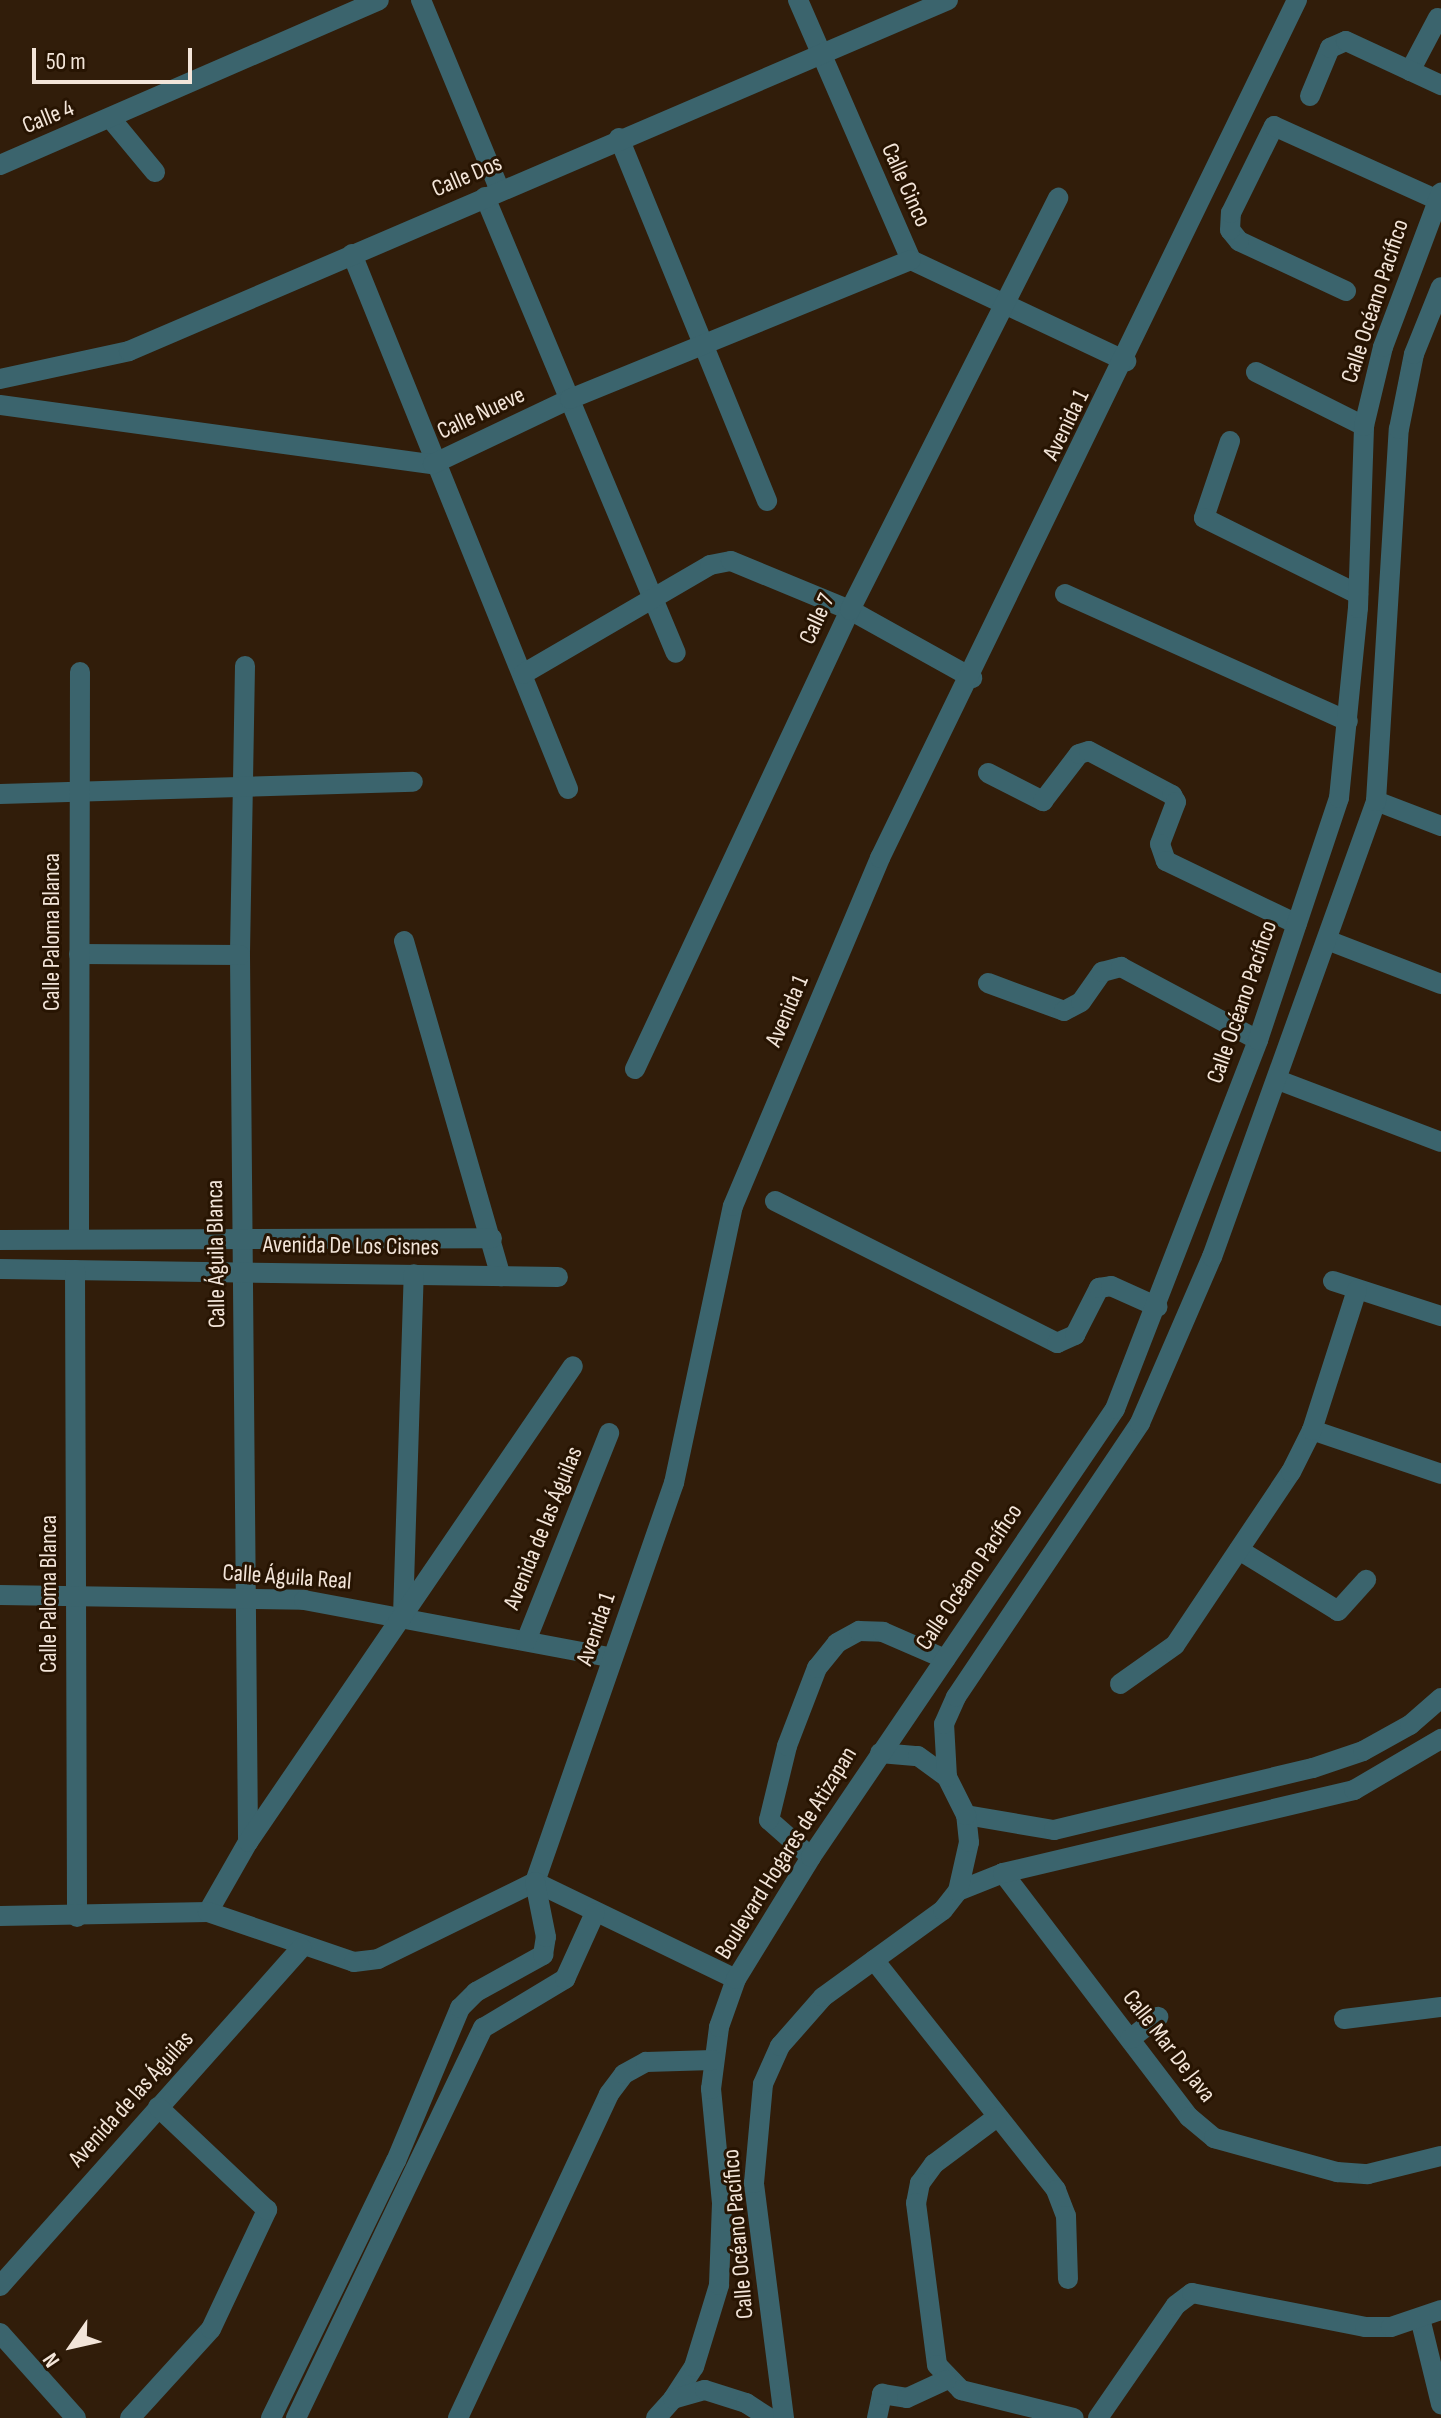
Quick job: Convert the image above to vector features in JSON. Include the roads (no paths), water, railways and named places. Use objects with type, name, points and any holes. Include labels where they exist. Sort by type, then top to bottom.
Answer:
[{"type":"street","name":"Calle 4","points":[[0,165],[379,0]]},
{"type":"street","points":[[421,0],[570,399],[676,653]]},
{"type":"street","name":"Calle Cinco","points":[[798,0],[911,260],[1126,361]]},
{"type":"street","name":"Calle Dos","points":[[0,379],[129,351],[619,138],[948,0]]},
{"type":"street","name":"Avenida 1","points":[[535,1882],[674,1483],[733,1206],[880,858],[972,678],[1297,0]]},
{"type":"street","points":[[1410,71],[1438,18]]},
{"type":"street","points":[[1310,96],[1336,42],[1346,41],[1441,85]]},
{"type":"street","points":[[111,119],[155,172]]},
{"type":"street","points":[[1346,291],[1239,241],[1230,230],[1231,213],[1274,126],[1439,196]]},
{"type":"street","points":[[619,138],[706,342],[767,501]]},
{"type":"street","name":"Calle Océano Pacífico","points":[[880,1753],[1115,1409],[1158,1307],[1258,1040],[1339,798],[1358,594],[1364,426],[1383,347],[1439,196]]},
{"type":"street","name":"Calle 7","points":[[635,1069],[850,610],[1058,198]]},
{"type":"street","points":[[352,254],[433,464],[523,674],[568,789]]},
{"type":"street","name":"Calle Nueve","points":[[0,405],[433,464],[570,399],[911,260]]},
{"type":"street","points":[[958,1891],[969,1842],[966,1815],[947,1777],[944,1724],[956,1697],[1140,1423],[1212,1257],[1376,801],[1399,429],[1414,354],[1441,287]]},
{"type":"street","points":[[1383,347],[1414,354]]},
{"type":"street","points":[[1256,372],[1364,426]]},
{"type":"street","points":[[1230,441],[1204,518],[1358,594]]},
{"type":"street","points":[[523,674],[710,565],[731,561],[850,610],[972,678]]},
{"type":"street","points":[[1065,594],[1348,721]]},
{"type":"street","name":"Calle Águila Blanca","points":[[245,666],[240,955],[248,1842]]},
{"type":"street","name":"Calle Paloma Blanca","points":[[79,1239],[77,791],[80,672]]},
{"type":"street","points":[[988,773],[1043,801],[1079,754],[1089,751],[1172,795],[1176,802],[1160,844],[1166,861],[1297,924]]},
{"type":"street","points":[[0,794],[413,782]]},
{"type":"street","points":[[1376,801],[1441,826]]},
{"type":"street","points":[[1327,940],[1441,984]]},
{"type":"street","points":[[404,941],[501,1276]]},
{"type":"street","points":[[79,954],[240,955]]},
{"type":"street","points":[[988,983],[1064,1011],[1081,1002],[1102,972],[1121,967],[1258,1040]]},
{"type":"street","points":[[1278,1080],[1441,1142]]},
{"type":"street","points":[[775,1201],[1057,1343],[1075,1335],[1099,1288],[1111,1286],[1158,1307]]},
{"type":"street","name":"Avenida De Los Cisnes","points":[[0,1240],[492,1238]]},
{"type":"street","points":[[1181,1244],[1212,1257]]},
{"type":"street","name":"Avenida De Los Cisnes","points":[[0,1269],[242,1270],[558,1277]]},
{"type":"street","name":"Calle Paloma Blanca","points":[[75,1270],[77,1917]]},
{"type":"street","points":[[403,1616],[414,1274]]},
{"type":"street","points":[[1333,1281],[1441,1316]]},
{"type":"street","points":[[1120,1684],[1175,1645],[1239,1550],[1312,1430],[1357,1290]]},
{"type":"street","points":[[208,1912],[248,1842],[573,1366]]},
{"type":"street","points":[[1312,1430],[1441,1474]]},
{"type":"street","name":"Avenida de las Águilas","points":[[526,1641],[609,1433]]},
{"type":"street","points":[[1239,1550],[1338,1611],[1366,1580]]},
{"type":"street","name":"Calle Águila Real","points":[[0,1595],[304,1600],[403,1616],[613,1658]]},
{"type":"street","points":[[811,1857],[769,1820],[787,1746],[817,1668],[837,1643],[859,1631],[883,1632],[945,1659]]},
{"type":"street","points":[[966,1815],[1054,1830],[1313,1768],[1363,1751],[1441,1698]]},
{"type":"street","name":"Calle Océano Pacífico","points":[[784,2418],[754,2183],[763,2084],[794,2026],[874,1960],[943,1910],[958,1891],[1003,1873],[1354,1790],[1441,1739]]},
{"type":"street","points":[[880,1753],[918,1756],[947,1777]]},
{"type":"street","name":"Boulevard Hogares de Atizapan","points":[[656,2418],[694,2367],[719,2285],[722,2203],[713,2060],[736,1979],[880,1753]]},
{"type":"street","name":"Calle Mar De Java","points":[[1003,1873],[1189,2117],[1214,2138],[1337,2172],[1368,2174],[1441,2156]]},
{"type":"street","points":[[0,1916],[77,1917],[208,1912],[301,1948],[354,1962],[378,1959],[535,1882]]},
{"type":"street","points":[[535,1882],[736,1979]]},
{"type":"street","points":[[271,2418],[300,2365],[396,2161],[460,2008],[476,1992],[537,1962],[546,1937],[535,1882]]},
{"type":"street","points":[[296,2418],[320,2374],[483,2028],[557,1986],[579,1952],[595,1913]]},
{"type":"street","points":[[546,1937],[579,1952]]},
{"type":"street","name":"Avenida de las Águilas","points":[[0,2286],[301,1948]]},
{"type":"street","points":[[874,1960],[1056,2190],[1066,2216],[1068,2279]]},
{"type":"street","points":[[1344,2019],[1441,2007]]},
{"type":"street","points":[[460,2008],[483,2028]]},
{"type":"street","points":[[1130,2039],[1158,2017]]},
{"type":"street","points":[[458,2418],[609,2094],[624,2074],[646,2062],[713,2060]]},
{"type":"street","points":[[130,2418],[211,2329],[267,2210],[158,2107]]},
{"type":"street","points":[[997,2117],[934,2164],[920,2183],[916,2203],[937,2365],[946,2380],[961,2390],[1074,2418]]},
{"type":"street","points":[[396,2161],[417,2171]]},
{"type":"street","points":[[1098,2418],[1176,2305],[1192,2293],[1365,2327],[1420,2318],[1441,2310]]},
{"type":"street","points":[[1420,2318],[1441,2404]]},
{"type":"street","points":[[0,2333],[76,2418]]},
{"type":"street","points":[[300,2365],[320,2374]]},
{"type":"street","points":[[877,2418],[882,2394],[907,2398],[946,2380]]},
{"type":"street","points":[[673,2399],[689,2391],[714,2392],[769,2418]]}]
